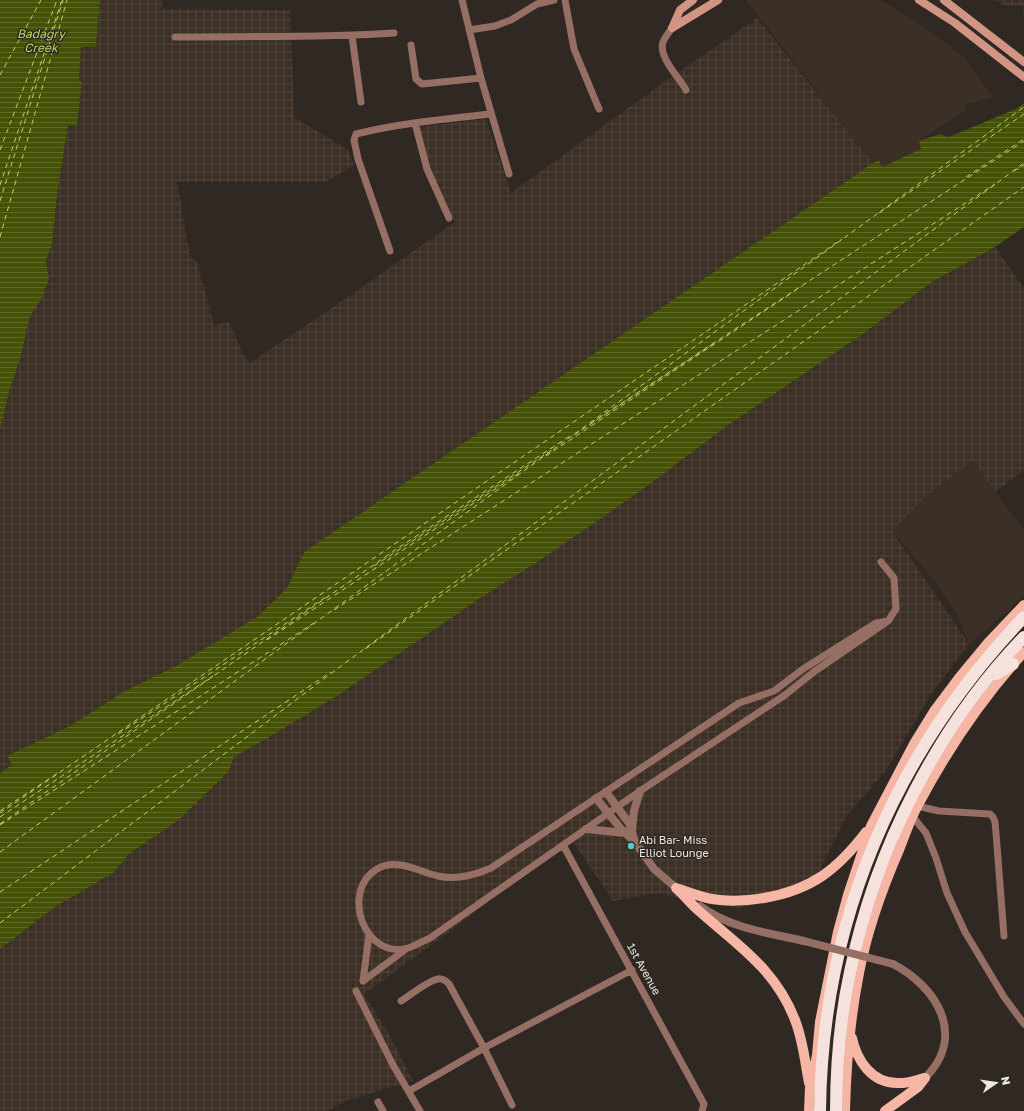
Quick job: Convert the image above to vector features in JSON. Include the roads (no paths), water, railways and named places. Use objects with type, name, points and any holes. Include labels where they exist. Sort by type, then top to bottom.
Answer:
[{"type":"highway","points":[[820,1111],[821,1062],[834,973],[852,902],[883,811],[895,788],[960,692],[979,667],[1024,617]]},
{"type":"highway","points":[[836,1111],[838,1056],[850,972],[870,900],[902,816],[920,780],[956,723],[988,687],[1010,659],[1024,637]]},
{"type":"highway","points":[[988,687],[998,672],[1010,659]]},
{"type":"main road","points":[[672,28],[718,0]]},
{"type":"main road","points":[[919,0],[955,23],[1024,77]]},
{"type":"main road","points":[[944,0],[1024,62]]},
{"type":"main road","points":[[672,28],[680,10],[689,1]]},
{"type":"main road","points":[[895,788],[914,744],[935,710],[988,643],[1024,605]]},
{"type":"main road","points":[[1010,659],[1024,652]]},
{"type":"main road","points":[[844,1111],[850,1029],[859,971],[875,913],[887,877],[917,806],[988,687]]},
{"type":"main road","points":[[676,888],[710,899],[729,902],[752,900],[794,891],[809,885],[834,867],[852,850],[883,811]]},
{"type":"main road","points":[[808,1111],[810,1088],[817,1055],[824,1001],[838,932],[870,826]]},
{"type":"main road","points":[[676,888],[698,910],[756,960],[772,978],[784,996],[796,1021],[810,1088]]},
{"type":"main road","points":[[850,1029],[854,1049],[865,1068],[874,1076],[884,1081],[897,1083],[925,1078]]},
{"type":"main road","points":[[885,1111],[918,1087],[925,1078]]},
{"type":"street","points":[[462,0],[481,78],[509,174]]},
{"type":"street","points":[[469,30],[495,26],[511,20],[537,4],[554,0]]},
{"type":"street","points":[[565,0],[574,48],[599,109]]},
{"type":"street","points":[[672,28],[663,41],[663,55],[686,90]]},
{"type":"street","points":[[175,37],[352,36],[394,33]]},
{"type":"street","points":[[352,36],[361,102]]},
{"type":"street","points":[[411,45],[416,79],[422,84],[481,78]]},
{"type":"street","points":[[390,251],[358,159],[354,140],[356,134],[415,123],[491,114]]},
{"type":"street","points":[[415,123],[427,169],[449,218]]},
{"type":"street","points":[[369,935],[363,981],[407,949],[430,938],[640,791],[785,695],[815,671],[888,621],[896,609],[894,578],[881,562]]},
{"type":"street","points":[[407,949],[388,948],[369,935],[364,927],[358,911],[359,896],[370,874],[379,868],[391,864],[401,864],[439,877],[456,878],[479,873],[492,868],[739,703],[774,691],[803,669],[876,623],[888,621]]},
{"type":"street","points":[[629,832],[640,791]]},
{"type":"street","points":[[606,792],[629,823],[629,832]]},
{"type":"street","points":[[596,798],[609,814],[629,832],[654,869],[708,912],[735,924],[893,964],[906,970],[928,990],[938,1005],[944,1020],[945,1037],[942,1054],[936,1065],[925,1078]]},
{"type":"street","points":[[917,806],[939,811],[990,814],[993,817],[996,834],[1004,936]]},
{"type":"street","points":[[913,817],[926,833],[947,893],[965,932],[1004,997],[1024,1024]]},
{"type":"street","points":[[586,830],[629,832]]},
{"type":"street","name":"1st Avenue","points":[[563,845],[632,970],[703,1107]]},
{"type":"street","points":[[409,1091],[484,1048],[632,970]]},
{"type":"street","points":[[401,1001],[438,978],[445,980],[449,984],[484,1048],[512,1105]]},
{"type":"street","points":[[356,991],[393,1065],[420,1111]]},
{"type":"street","points":[[378,1102],[383,1111]]},
{"type":"water","name":"Badagry Creek","points":[[0,0],[100,0],[96,47],[81,47],[79,81],[82,82],[77,126],[68,125],[58,188],[52,244],[46,261],[49,279],[42,298],[30,316],[19,363],[9,392],[0,430]]},
{"type":"water","points":[[1024,103],[1024,227],[995,247],[932,282],[863,334],[727,426],[642,490],[542,559],[488,593],[337,696],[234,757],[229,771],[179,820],[129,854],[113,873],[55,907],[0,949],[0,774],[12,764],[7,756],[68,727],[125,691],[176,666],[257,617],[287,588],[304,552],[873,163],[879,160],[882,167],[921,149],[919,141],[940,134],[949,137],[1018,108]]},
{"type":"place","name":"Abi Bar- Miss Elliot Lounge","points":[[631,846]]}]
